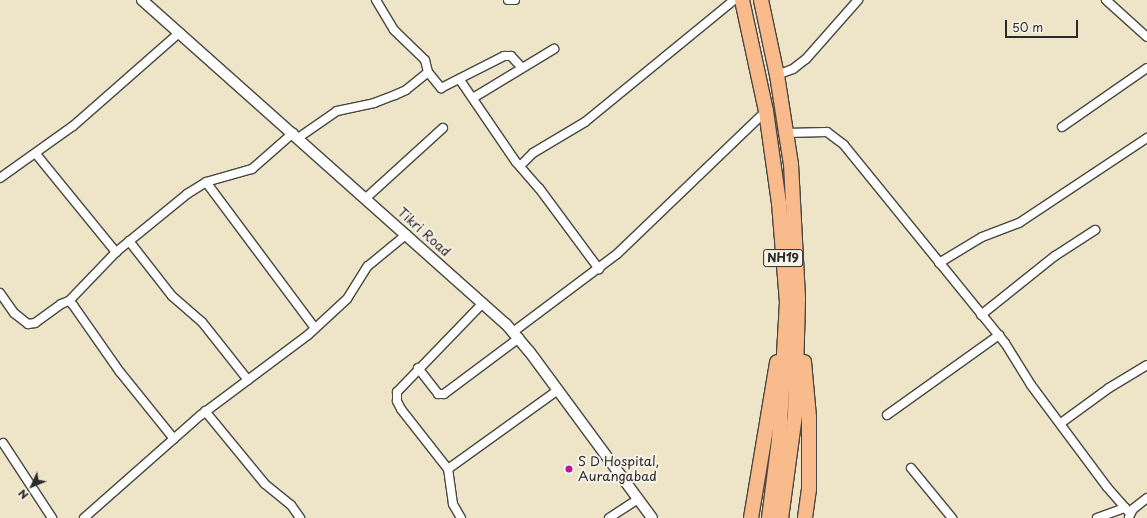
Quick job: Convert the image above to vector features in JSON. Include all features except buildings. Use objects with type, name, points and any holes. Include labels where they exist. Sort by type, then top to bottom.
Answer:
[{"type":"highway","name":"NH19","points":[[742,0],[766,111],[778,204],[793,300],[779,440],[768,518]]},
{"type":"highway","name":"NH19","points":[[761,0],[778,75],[794,204],[794,415],[781,518]]},
{"type":"highway","points":[[751,518],[793,300]]},
{"type":"highway","points":[[793,300],[809,417],[809,489],[805,518]]},
{"type":"street","name":"Tikri Road","points":[[142,0],[407,234],[516,335],[652,518]]},
{"type":"street","points":[[376,0],[394,30],[425,60],[428,72],[441,88],[460,80],[504,56],[511,56],[522,68]]},
{"type":"street","points":[[508,0],[515,0]]},
{"type":"street","points":[[520,166],[533,153],[585,122],[734,0]]},
{"type":"street","points":[[778,75],[793,69],[806,59],[858,0]]},
{"type":"street","points":[[1106,0],[1147,37]]},
{"type":"street","points":[[0,178],[36,154],[89,113],[180,32]]},
{"type":"street","points":[[474,98],[554,49]]},
{"type":"street","points":[[1062,126],[1147,68]]},
{"type":"street","points":[[0,293],[14,313],[28,324],[35,323],[68,301],[116,252],[206,182],[252,169],[296,135],[337,111],[374,103],[395,95],[406,90],[428,72]]},
{"type":"street","points":[[460,80],[520,166],[599,269]]},
{"type":"street","points":[[418,368],[438,394],[444,394],[599,269],[766,111]]},
{"type":"street","points":[[366,198],[442,128]]},
{"type":"street","points":[[786,133],[820,130],[836,137],[853,155],[981,315],[999,335],[1031,385],[1128,513]]},
{"type":"street","points":[[939,263],[982,237],[1019,223],[1147,138]]},
{"type":"street","points":[[36,154],[116,252]]},
{"type":"street","points":[[206,182],[315,328]]},
{"type":"street","points":[[981,315],[1055,256],[1095,230]]},
{"type":"street","points":[[84,518],[205,411],[315,328],[347,300],[368,266],[407,234]]},
{"type":"street","points":[[129,241],[172,296],[202,322],[248,380]]},
{"type":"street","points":[[68,301],[174,440]]},
{"type":"street","points":[[461,518],[453,504],[448,469],[397,401],[397,392],[418,368],[483,303]]},
{"type":"street","points":[[887,415],[999,335]]},
{"type":"street","points":[[1061,423],[1109,388],[1147,365]]},
{"type":"street","points":[[448,469],[558,390]]},
{"type":"street","points":[[205,411],[265,484],[291,505],[300,518]]},
{"type":"street","points":[[3,443],[52,518]]},
{"type":"street","points":[[911,468],[952,518]]},
{"type":"street","points":[[1098,518],[1128,513],[1147,498]]},
{"type":"street","points":[[610,518],[638,499]]},
{"type":"place","name":"S D Hospital, Aurangabad","points":[[569,469]]}]
